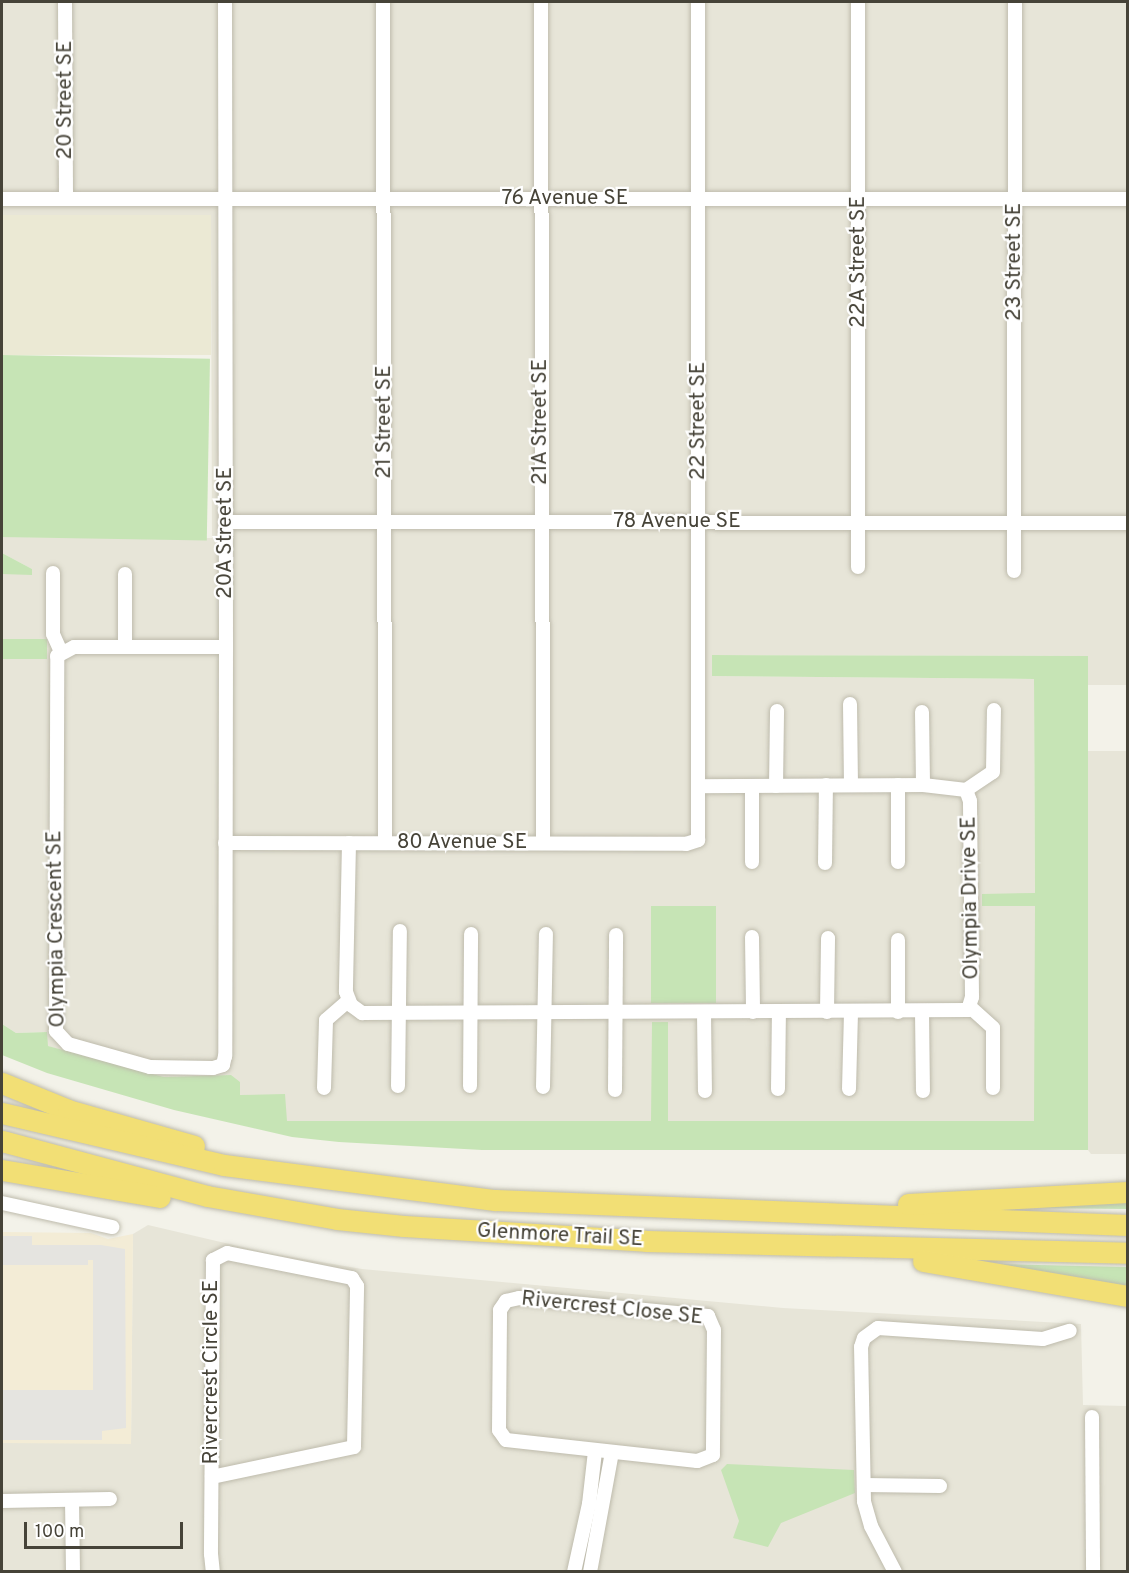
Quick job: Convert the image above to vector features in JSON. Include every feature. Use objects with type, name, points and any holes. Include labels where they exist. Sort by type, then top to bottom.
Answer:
[{"type":"highway","points":[[2,1083],[68,1110],[171,1140],[346,1181]]},
{"type":"highway","name":"Glenmore Trail SE","points":[[2,1113],[167,1154],[346,1181],[495,1200],[1128,1225]]},
{"type":"highway","name":"Glenmore Trail SE","points":[[2,1141],[207,1196],[337,1219],[461,1231],[824,1247],[1128,1253]]},
{"type":"highway","points":[[2,1170],[251,1214],[337,1219]]},
{"type":"highway","points":[[824,1212],[862,1206],[993,1202],[1128,1192]]},
{"type":"highway","points":[[824,1247],[998,1271],[1128,1296]]},
{"type":"street","name":"20 Street SE","points":[[65,2],[66,199]]},
{"type":"street","name":"20A Street SE","points":[[223,1065],[226,648],[225,2]]},
{"type":"street","name":"21 Street SE","points":[[383,2],[385,843]]},
{"type":"street","name":"21A Street SE","points":[[540,2],[543,843]]},
{"type":"street","name":"22 Street SE","points":[[698,2],[701,786],[698,840]]},
{"type":"street","name":"22A Street SE","points":[[858,2],[860,199],[858,567]]},
{"type":"street","name":"23 Street SE","points":[[1014,571],[1015,2]]},
{"type":"street","name":"76 Avenue SE","points":[[2,199],[1128,199]]},
{"type":"street","name":"78 Avenue SE","points":[[226,522],[1128,523]]},
{"type":"street","name":"Olympia Crescent SE","points":[[53,573],[52,634],[61,652],[55,663],[57,1036],[68,1044],[150,1067],[213,1068],[223,1065]]},
{"type":"street","points":[[125,574],[125,647]]},
{"type":"street","points":[[61,652],[74,648],[226,648]]},
{"type":"street","points":[[850,704],[851,785]]},
{"type":"street","name":"Olympia Drive SE","points":[[701,786],[922,785],[966,790],[993,772],[994,710]]},
{"type":"street","points":[[777,711],[777,786]]},
{"type":"street","points":[[922,712],[922,785]]},
{"type":"street","points":[[825,863],[826,785]]},
{"type":"street","points":[[898,785],[898,862]]},
{"type":"street","points":[[752,786],[752,862]]},
{"type":"street","name":"Olympia Drive SE","points":[[966,790],[970,801],[970,1007],[993,1028],[993,1088]]},
{"type":"street","name":"80 Avenue SE","points":[[225,843],[686,844],[698,840]]},
{"type":"street","points":[[324,1088],[326,1020],[348,1001],[349,843]]},
{"type":"street","points":[[398,1086],[397,1014],[400,931]]},
{"type":"street","points":[[470,1086],[471,934]]},
{"type":"street","points":[[543,1087],[546,934]]},
{"type":"street","points":[[615,1090],[616,934]]},
{"type":"street","points":[[752,937],[753,1012]]},
{"type":"street","points":[[827,1012],[828,938]]},
{"type":"street","points":[[898,940],[898,1012]]},
{"type":"street","name":"Olympia Drive SE","points":[[348,1001],[362,1013],[397,1014],[963,1012],[970,1007]]},
{"type":"street","points":[[778,1089],[779,1012]]},
{"type":"street","points":[[849,1089],[851,1012]]},
{"type":"street","points":[[922,1012],[923,1091]]},
{"type":"street","points":[[704,1013],[705,1091]]},
{"type":"street","points":[[2,1203],[112,1227]]},
{"type":"street","name":"Rivercrest Circle SE","points":[[212,1477],[354,1447],[357,1286],[352,1278],[227,1253],[216,1255],[211,1268],[212,1477],[213,1572]]},
{"type":"street","name":"Rivercrest Close SE","points":[[506,1300],[542,1300],[703,1314],[712,1319],[713,1455],[697,1461],[595,1451],[520,1444],[502,1435],[500,1310],[506,1300]]},
{"type":"street","points":[[894,1572],[871,1526],[864,1485],[861,1347],[867,1333],[886,1328],[1044,1339],[1070,1331]]},
{"type":"street","points":[[1092,1417],[1093,1572]]},
{"type":"street","points":[[574,1572],[589,1504],[595,1451]]},
{"type":"street","points":[[590,1572],[612,1452]]},
{"type":"street","points":[[864,1485],[940,1486]]},
{"type":"street","points":[[2,1501],[110,1499]]},
{"type":"street","points":[[72,1500],[74,1572]]},
{"type":"shaded area","points":[[2,2],[1127,2],[1127,685],[1088,685],[1087,656],[712,655],[712,676],[1034,679],[1035,894],[982,894],[983,906],[1035,906],[1035,1121],[668,1121],[668,1022],[652,1022],[652,1121],[286,1121],[240,1095],[231,1075],[164,1077],[47,1046],[47,1032],[16,1033],[2,1024],[2,659],[46,659],[47,640],[2,639],[2,574],[32,574],[32,569],[2,553],[2,537],[212,538],[211,216],[2,215]]},
{"type":"shaded area","points":[[2,215],[211,215],[211,355],[2,355]]},
{"type":"shaded area","points":[[1088,751],[1127,751],[1127,1154],[1091,1154],[1088,1150]]},
{"type":"shaded area","points":[[148,1225],[268,1253],[362,1269],[783,1308],[1081,1324],[1083,1405],[1127,1406],[1127,1571],[2,1572],[2,1443],[131,1443],[133,1234]]},
{"type":"shaded area","points":[[2,1232],[91,1233],[108,1239],[133,1234],[131,1444],[2,1443]]},
{"type":"shaded area","points":[[2,1236],[32,1236],[32,1245],[101,1245],[125,1249],[126,1428],[102,1431],[102,1440],[2,1440],[2,1390],[93,1390],[93,1260],[88,1260],[88,1265],[2,1265]]},
{"type":"green space","points":[[2,355],[210,359],[207,541],[2,537]]},
{"type":"green space","points":[[2,553],[32,569],[32,575],[2,574]]},
{"type":"green space","points":[[2,639],[47,639],[47,659],[2,659]]},
{"type":"green space","points":[[712,655],[1088,656],[1088,1150],[482,1150],[339,1142],[292,1137],[174,1110],[47,1073],[2,1055],[2,1024],[16,1033],[47,1032],[48,1046],[164,1077],[231,1075],[240,1082],[240,1095],[285,1094],[287,1121],[651,1121],[652,1022],[668,1022],[668,1121],[1034,1121],[1035,906],[982,906],[982,894],[1035,893],[1034,679],[712,676]]},
{"type":"green space","points":[[651,906],[716,906],[716,1003],[651,1003]]},
{"type":"green space","points":[[1127,1198],[1127,1209],[1037,1208],[1038,1203]]},
{"type":"green space","points":[[1000,1264],[1127,1267],[1127,1294]]},
{"type":"green space","points":[[727,1464],[854,1470],[855,1493],[781,1523],[768,1547],[733,1538],[739,1521],[721,1470]]}]
